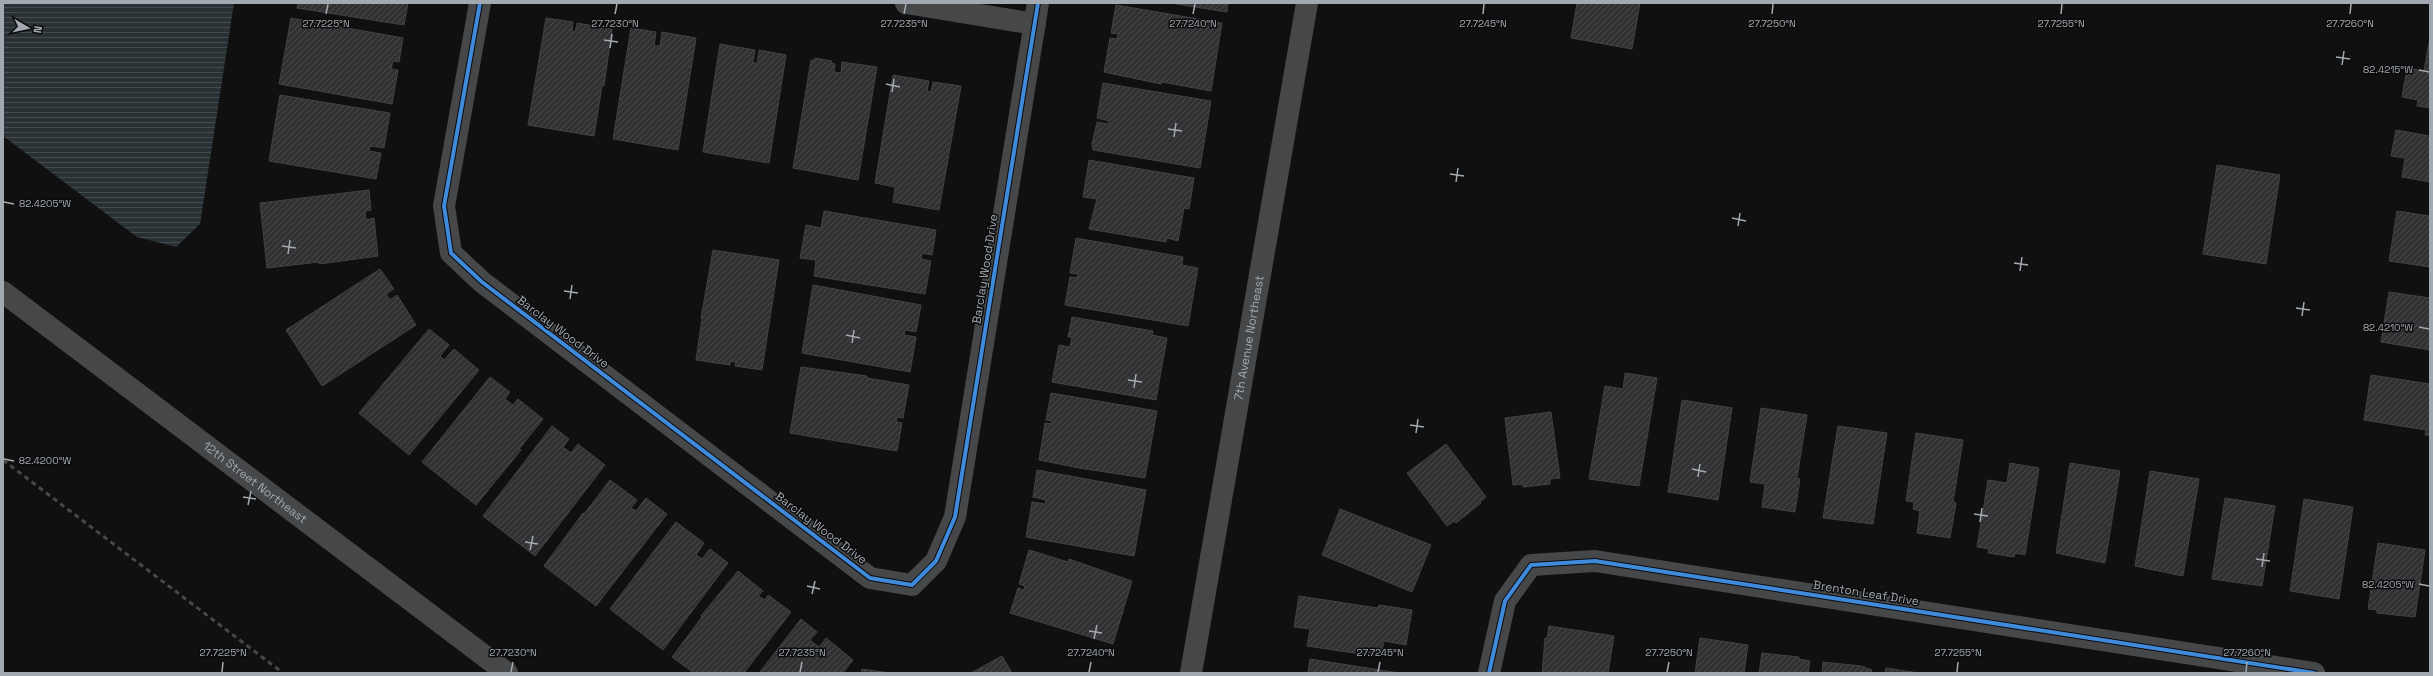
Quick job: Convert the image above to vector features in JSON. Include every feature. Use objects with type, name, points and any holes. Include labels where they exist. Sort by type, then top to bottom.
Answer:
[{"type":"street","name":"Barclay Wood Drive","points":[[480,3],[444,206],[451,253],[482,282],[870,578],[912,585],[936,561],[955,517],[1036,13]]},
{"type":"street","points":[[906,3],[1036,13]]},
{"type":"street","name":"7th Avenue Northeast","points":[[1191,673],[1307,3]]},
{"type":"street","name":"12th Street Northeast","points":[[3,292],[507,673]]},
{"type":"street","name":"Brenton Leaf Drive","points":[[1490,673],[1505,601],[1531,565],[1595,561],[2314,673]]},
{"type":"shaded area","points":[[3,3],[234,3],[200,224],[176,247],[137,237],[3,136]]},
{"type":"building","points":[[298,3],[408,3],[404,25],[297,8]]},
{"type":"building","points":[[1170,3],[1228,3],[1227,12]]},
{"type":"building","points":[[1577,3],[1640,3],[1632,49],[1571,38]]},
{"type":"building","points":[[1116,5],[1222,23],[1211,91],[1162,82],[1161,84],[1104,72],[1110,38],[1117,39],[1118,34],[1111,33]]},
{"type":"building","points":[[291,18],[403,38],[399,62],[393,61],[391,69],[398,70],[392,104],[279,84]]},
{"type":"building","points":[[546,18],[573,22],[572,31],[575,32],[577,23],[612,29],[604,86],[602,86],[594,136],[528,125]]},
{"type":"building","points":[[631,28],[656,32],[654,46],[660,46],[662,32],[696,38],[678,150],[613,139]]},
{"type":"building","points":[[2429,42],[2430,108],[2417,106],[2418,100],[2402,97],[2407,68],[2424,71]]},
{"type":"building","points":[[720,44],[755,50],[753,63],[757,63],[759,50],[786,55],[769,163],[703,152]]},
{"type":"building","points":[[815,58],[832,61],[831,63],[835,64],[834,72],[841,73],[842,62],[877,67],[858,180],[793,168],[811,60],[814,60]]},
{"type":"building","points":[[893,75],[929,81],[927,91],[931,92],[933,82],[961,86],[939,210],[893,202],[895,187],[875,183]]},
{"type":"building","points":[[1103,83],[1211,101],[1200,168],[1093,150],[1092,144],[1097,122],[1108,124],[1109,121],[1097,118]]},
{"type":"building","points":[[280,95],[390,113],[384,148],[370,146],[369,151],[381,153],[376,179],[269,161]]},
{"type":"building","points":[[2396,130],[2430,136],[2430,182],[2402,177],[2405,158],[2391,156]]},
{"type":"building","points":[[1089,160],[1194,178],[1189,209],[1184,208],[1178,241],[1167,238],[1166,242],[1089,229],[1097,199],[1083,197]]},
{"type":"building","points":[[2217,165],[2280,175],[2266,264],[2203,254]]},
{"type":"building","points":[[369,190],[371,210],[365,211],[366,220],[374,218],[378,256],[319,264],[319,262],[267,268],[260,203]]},
{"type":"building","points":[[824,211],[936,230],[932,255],[922,253],[921,259],[931,261],[925,294],[814,276],[816,260],[800,258],[806,225],[821,228]]},
{"type":"building","points":[[2397,211],[2430,216],[2430,267],[2389,261]]},
{"type":"building","points":[[1076,238],[1183,257],[1182,265],[1198,268],[1188,326],[1065,305],[1070,277],[1077,278],[1078,274],[1070,273]]},
{"type":"building","points":[[713,250],[779,260],[762,370],[735,366],[736,362],[730,361],[730,365],[696,360],[701,318]]},
{"type":"building","points":[[380,269],[394,289],[386,294],[390,300],[397,295],[416,325],[322,386],[286,330]]},
{"type":"building","points":[[813,285],[921,305],[916,332],[905,330],[904,335],[916,337],[910,372],[802,353]]},
{"type":"building","points":[[2389,292],[2430,298],[2430,350],[2381,342]]},
{"type":"building","points":[[1072,317],[1153,331],[1152,335],[1167,338],[1156,400],[1052,382],[1059,345],[1070,347],[1072,337],[1068,337]]},
{"type":"building","points":[[429,329],[449,345],[440,356],[444,360],[454,349],[479,370],[409,455],[359,413]]},
{"type":"building","points":[[801,367],[867,376],[867,378],[909,385],[903,418],[897,417],[896,422],[902,423],[897,451],[790,433]]},
{"type":"building","points":[[1625,373],[1657,378],[1639,486],[1589,479],[1605,386],[1623,389]]},
{"type":"building","points":[[2371,375],[2430,384],[2430,435],[2425,435],[2426,430],[2364,420]]},
{"type":"building","points":[[490,377],[510,392],[505,399],[513,405],[518,399],[543,419],[519,449],[521,450],[476,505],[422,462]]},
{"type":"building","points":[[1051,393],[1157,411],[1145,478],[1039,460],[1045,423],[1052,424],[1052,421],[1046,420]]},
{"type":"building","points":[[1682,400],[1732,408],[1718,500],[1668,492]]},
{"type":"building","points":[[1761,408],[1807,415],[1797,478],[1800,479],[1795,512],[1762,507],[1765,484],[1750,482]]},
{"type":"building","points":[[1551,412],[1560,478],[1550,479],[1550,484],[1523,487],[1523,484],[1513,485],[1505,418]]},
{"type":"building","points":[[552,426],[569,439],[563,447],[571,453],[578,444],[605,465],[535,556],[483,516]]},
{"type":"building","points":[[1838,426],[1887,433],[1873,524],[1823,518]]},
{"type":"building","points":[[1916,433],[1963,440],[1953,502],[1956,503],[1950,538],[1917,533],[1920,511],[1913,509],[1914,502],[1906,501]]},
{"type":"building","points":[[1446,444],[1486,497],[1480,502],[1481,503],[1456,523],[1454,521],[1447,526],[1407,473]]},
{"type":"building","points":[[2010,463],[2039,468],[2025,555],[2015,553],[2014,557],[1988,553],[1989,549],[1977,547],[1988,480],[2007,483]]},
{"type":"building","points":[[2070,463],[2120,471],[2105,563],[2056,553]]},
{"type":"building","points":[[1037,470],[1146,490],[1134,556],[1026,537],[1032,502],[1045,504],[1046,500],[1033,497]]},
{"type":"building","points":[[2150,471],[2199,479],[2183,576],[2135,566]]},
{"type":"building","points":[[610,480],[637,500],[631,508],[636,511],[646,498],[667,514],[596,606],[544,566],[583,513],[584,514]]},
{"type":"building","points":[[2225,498],[2275,506],[2262,586],[2212,579]]},
{"type":"building","points":[[2304,499],[2353,507],[2339,599],[2290,591]]},
{"type":"building","points":[[1340,509],[1431,545],[1412,592],[1322,555]]},
{"type":"building","points":[[676,522],[704,543],[696,555],[702,559],[710,549],[728,563],[663,650],[610,609]]},
{"type":"building","points":[[2378,543],[2425,550],[2415,617],[2377,613],[2377,610],[2368,609]]},
{"type":"building","points":[[1029,550],[1068,562],[1069,559],[1132,581],[1113,644],[1010,613],[1018,588],[1024,590],[1025,586],[1019,584]]},
{"type":"building","points":[[738,571],[763,591],[758,596],[765,600],[768,595],[791,612],[744,673],[694,673],[672,657],[702,617],[701,616]]},
{"type":"building","points":[[1299,596],[1378,608],[1379,605],[1412,610],[1406,645],[1384,641],[1382,650],[1376,649],[1374,656],[1307,646],[1310,629],[1294,627]]},
{"type":"building","points":[[801,619],[817,632],[810,640],[819,647],[826,638],[853,660],[843,673],[759,673]]},
{"type":"building","points":[[1549,626],[1614,636],[1608,673],[1542,673],[1545,638],[1547,639]]},
{"type":"building","points":[[1700,638],[1748,645],[1744,673],[1695,673]]},
{"type":"building","points":[[1762,653],[1799,657],[1799,659],[1810,661],[1808,673],[1759,673]]},
{"type":"building","points":[[1002,656],[1012,673],[971,673]]},
{"type":"building","points":[[1310,659],[1399,673],[1308,673]]},
{"type":"building","points":[[1823,662],[1861,666],[1872,670],[1871,673],[1822,673]]},
{"type":"building","points":[[1886,668],[1919,673],[1885,673]]},
{"type":"building","points":[[862,669],[890,673],[861,673]]},
{"type":"railway","points":[[3,460],[283,673]]},
{"type":"cycle path","points":[[480,3],[444,206],[451,253],[482,282],[870,578],[912,585],[936,561],[955,517],[1038,3]]},
{"type":"cycle path","points":[[1489,673],[1505,601],[1531,565],[1595,561],[2314,673]]}]
